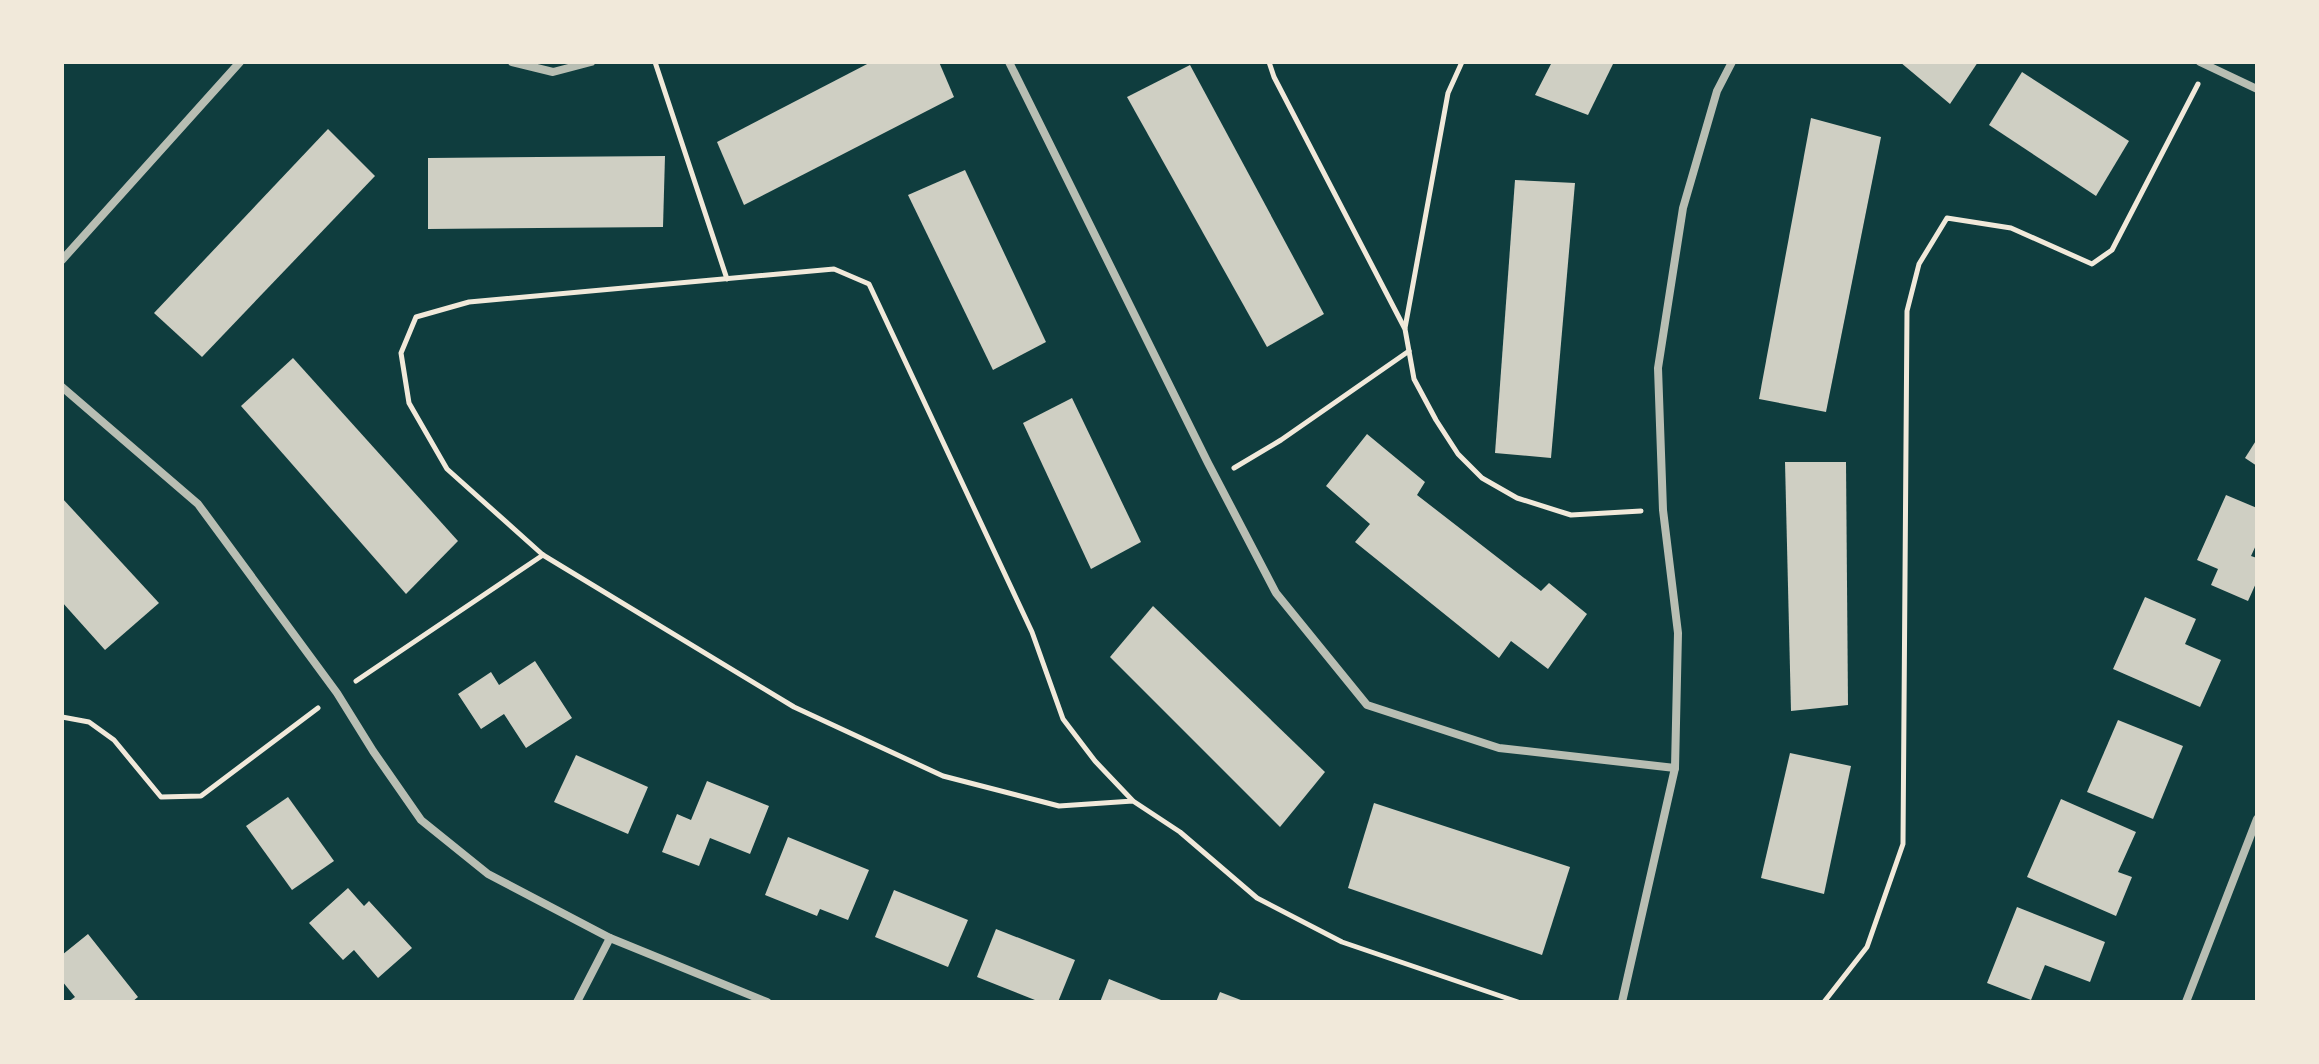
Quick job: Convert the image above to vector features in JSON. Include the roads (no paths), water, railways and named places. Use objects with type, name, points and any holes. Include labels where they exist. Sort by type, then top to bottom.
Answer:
[{"type":"street","points":[[62,260],[240,62]]},
{"type":"street","points":[[512,62],[553,72],[591,62]]},
{"type":"street","points":[[1009,62],[1276,593],[1367,705],[1499,748],[1675,768]]},
{"type":"street","points":[[1622,1002],[1675,768],[1678,633],[1663,510],[1658,368],[1683,208],[1717,91],[1732,62]]},
{"type":"street","points":[[2204,64],[2257,89]]},
{"type":"street","points":[[62,387],[198,504],[337,693],[421,820],[488,874],[610,938],[767,1002]]},
{"type":"street","points":[[2187,1002],[2257,819]]},
{"type":"street","points":[[577,1002],[610,938]]}]
